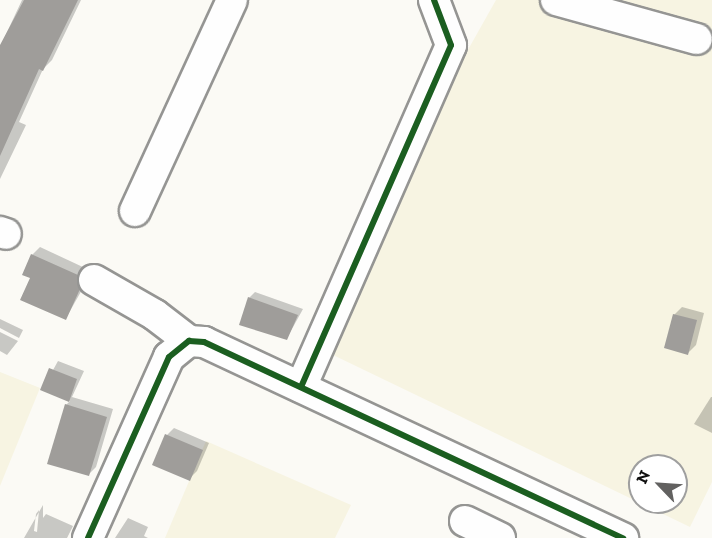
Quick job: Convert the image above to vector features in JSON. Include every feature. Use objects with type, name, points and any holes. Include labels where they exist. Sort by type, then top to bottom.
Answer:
[{"type":"street","points":[[135,211],[232,0]]},
{"type":"street","points":[[302,387],[452,45],[434,0]]},
{"type":"street","points":[[556,0],[697,39]]},
{"type":"street","points":[[94,280],[155,315],[189,341],[204,342],[623,538]]},
{"type":"street","points":[[88,538],[169,357],[189,341]]},
{"type":"street","points":[[465,521],[500,538]]},
{"type":"shaded area","points":[[496,0],[712,0],[712,482],[690,527],[663,514],[688,514],[688,454],[628,454],[628,497],[304,341]]},
{"type":"shaded area","points":[[0,372],[40,388],[0,486]]},
{"type":"shaded area","points":[[206,441],[351,505],[335,538],[165,538]]},
{"type":"building","points":[[24,0],[78,0],[43,71],[39,69],[0,156],[0,45]]},
{"type":"building","points":[[31,254],[78,275],[80,289],[66,320],[20,300],[30,278],[22,275]]},
{"type":"building","points":[[248,297],[298,315],[287,340],[239,325]]},
{"type":"building","points":[[673,314],[697,320],[688,355],[664,348]]},
{"type":"building","points":[[49,368],[77,379],[69,402],[40,390]]},
{"type":"building","points":[[65,404],[107,417],[89,476],[47,464]]},
{"type":"building","points":[[165,434],[203,450],[190,481],[152,465]]},
{"type":"cycle path","points":[[301,387],[451,45],[434,0]]},
{"type":"cycle path","points":[[88,538],[169,357],[189,341],[204,342],[623,538]]}]
